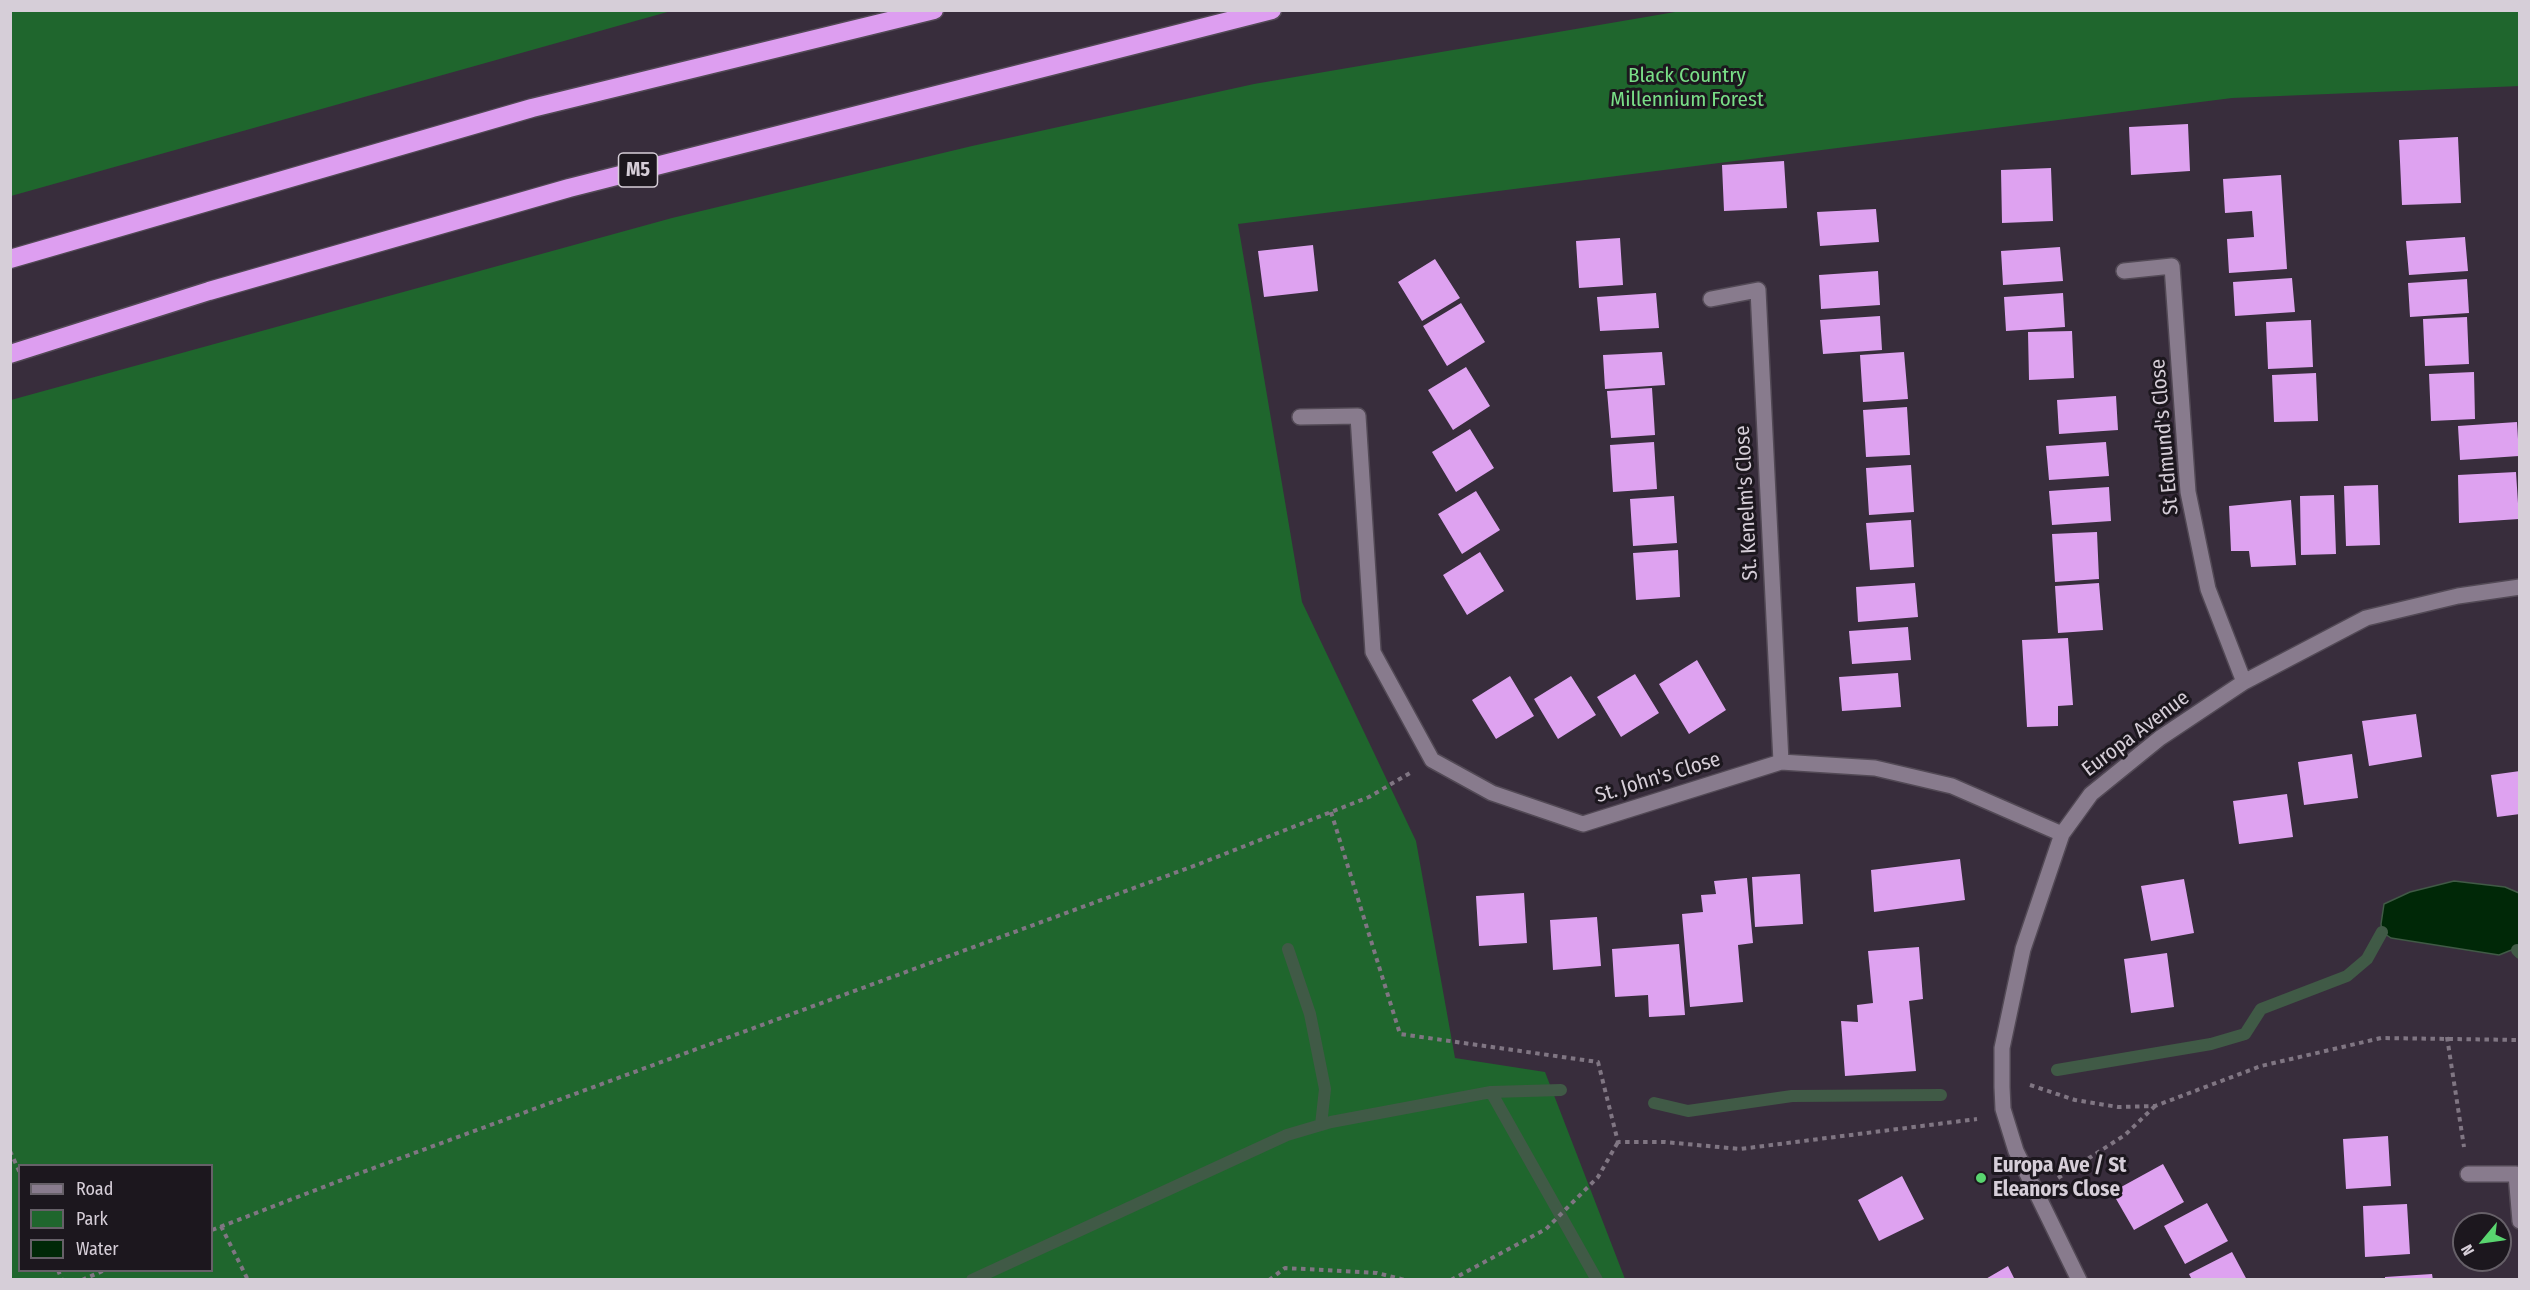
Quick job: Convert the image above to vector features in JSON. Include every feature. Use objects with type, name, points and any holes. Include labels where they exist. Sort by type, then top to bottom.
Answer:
[{"type":"highway","points":[[10,259],[532,108],[934,10]]},
{"type":"highway","name":"M5","points":[[10,354],[209,291],[569,188],[1272,10]]},
{"type":"street","name":"St Edmund's Close","points":[[2124,271],[2172,266],[2188,492],[2208,589],[2244,682]]},
{"type":"street","name":"St. Kenelm's Close","points":[[1711,299],[1758,290],[1781,762]]},
{"type":"street","points":[[1300,417],[1358,416],[1373,652],[1432,760]]},
{"type":"street","name":"Europa Avenue","points":[[2079,1280],[2016,1150],[2003,1109],[2002,1087],[2001,1048],[2023,949],[2062,834],[2091,794],[2160,738],[2244,682],[2366,618],[2458,596],[2520,587]]},
{"type":"street","name":"St. John's Close","points":[[1432,760],[1492,793],[1583,824],[1781,762],[1875,768],[1952,786],[2062,834]]},
{"type":"street","points":[[2468,1174],[2516,1174],[2520,1221]]},
{"type":"path","points":[[213,1230],[1199,864],[1369,797],[1432,760]]},
{"type":"path","points":[[1330,812],[1400,1034],[1598,1062],[1618,1142],[1598,1177],[1546,1229],[1451,1280]]},
{"type":"path","points":[[2002,1087],[2034,1085],[2075,1100],[2118,1107],[2155,1106],[2261,1066],[2381,1038],[2447,1037],[2520,1040]]},
{"type":"path","points":[[2447,1037],[2468,1174]]},
{"type":"path","points":[[2035,1189],[2065,1175],[2125,1135],[2155,1106]]},
{"type":"path","points":[[1618,1142],[1665,1142],[1740,1149],[1972,1121],[2003,1109]]},
{"type":"path","points":[[10,1151],[18,1169]]},
{"type":"path","points":[[221,1226],[248,1280]]},
{"type":"path","points":[[1269,1280],[1285,1268],[1377,1273],[1405,1280]]},
{"type":"path","points":[[82,1280],[100,1272]]},
{"type":"green space","points":[[11,10],[671,10],[671,11],[11,196]]},
{"type":"green space","name":"Black Country Millennium Forest","points":[[1681,11],[2519,11],[2520,86],[2232,98],[1238,224],[1302,602],[1416,841],[1455,1058],[1545,1072],[1625,1279],[11,1279],[11,400],[672,218],[972,146],[1254,84]]},
{"type":"water","points":[[2454,881],[2505,887],[2519,893],[2519,947],[2499,955],[2391,938],[2382,932],[2384,904],[2410,892]]},
{"type":"building","points":[[2188,124],[2190,171],[2131,175],[2129,127]]},
{"type":"building","points":[[2458,137],[2461,203],[2402,205],[2399,140]]},
{"type":"building","points":[[1784,161],[1787,208],[1724,211],[1722,165]]},
{"type":"building","points":[[2051,168],[2053,221],[2002,223],[2001,170]]},
{"type":"building","points":[[2281,175],[2287,269],[2229,273],[2227,239],[2254,237],[2252,211],[2225,213],[2223,179]]},
{"type":"building","points":[[1876,209],[1879,242],[1820,246],[1817,212]]},
{"type":"building","points":[[2465,237],[2468,271],[2409,275],[2406,241]]},
{"type":"building","points":[[1620,238],[1623,285],[1579,288],[1576,241]]},
{"type":"building","points":[[1313,245],[1318,291],[1264,297],[1258,251]]},
{"type":"building","points":[[2060,247],[2063,281],[2003,285],[2001,251]]},
{"type":"building","points":[[1435,259],[1460,298],[1422,321],[1398,282]]},
{"type":"building","points":[[1878,271],[1880,305],[1821,309],[1819,275]]},
{"type":"building","points":[[2292,278],[2295,312],[2235,316],[2233,282]]},
{"type":"building","points":[[2467,279],[2469,313],[2410,317],[2408,283]]},
{"type":"building","points":[[1656,293],[1659,328],[1600,331],[1597,297]]},
{"type":"building","points":[[2063,293],[2065,327],[2006,331],[2004,297]]},
{"type":"building","points":[[1461,303],[1485,342],[1447,366],[1423,326]]},
{"type":"building","points":[[1880,316],[1882,350],[1823,354],[1820,320]]},
{"type":"building","points":[[2467,317],[2469,364],[2425,366],[2423,319]]},
{"type":"building","points":[[2311,320],[2313,367],[2268,369],[2266,322]]},
{"type":"building","points":[[2072,331],[2074,378],[2029,380],[2028,332]]},
{"type":"building","points":[[1662,352],[1665,385],[1605,389],[1603,355]]},
{"type":"building","points":[[1904,352],[1908,399],[1863,402],[1860,355]]},
{"type":"building","points":[[1466,367],[1490,406],[1453,430],[1428,390]]},
{"type":"building","points":[[2474,372],[2475,419],[2431,421],[2429,374]]},
{"type":"building","points":[[2316,373],[2318,421],[2274,422],[2272,375]]},
{"type":"building","points":[[1652,388],[1655,435],[1611,438],[1607,391]]},
{"type":"building","points":[[2116,396],[2118,430],[2059,434],[2057,400]]},
{"type":"building","points":[[1907,407],[1910,455],[1866,457],[1863,410]]},
{"type":"building","points":[[2517,422],[2519,456],[2460,460],[2458,426]]},
{"type":"building","points":[[1470,429],[1494,468],[1456,492],[1432,452]]},
{"type":"building","points":[[1654,442],[1657,489],[1613,492],[1610,445]]},
{"type":"building","points":[[2106,442],[2109,476],[2049,480],[2046,446]]},
{"type":"building","points":[[1911,465],[1914,512],[1869,515],[1866,468]]},
{"type":"building","points":[[2516,472],[2519,519],[2459,523],[2458,475]]},
{"type":"building","points":[[2378,485],[2380,545],[2346,546],[2344,486]]},
{"type":"building","points":[[2109,487],[2111,521],[2052,525],[2049,491]]},
{"type":"building","points":[[1476,491],[1500,530],[1462,554],[1438,514]]},
{"type":"building","points":[[2334,495],[2336,554],[2301,555],[2300,496]]},
{"type":"building","points":[[1674,496],[1677,543],[1633,546],[1630,499]]},
{"type":"building","points":[[2291,500],[2296,565],[2251,567],[2249,551],[2231,551],[2229,506]]},
{"type":"building","points":[[1911,520],[1914,567],[1870,570],[1866,523]]},
{"type":"building","points":[[2097,532],[2099,579],[2055,582],[2052,534]]},
{"type":"building","points":[[1678,550],[1680,597],[1636,600],[1633,553]]},
{"type":"building","points":[[1480,552],[1504,591],[1467,615],[1443,575]]},
{"type":"building","points":[[1915,583],[1918,617],[1858,622],[1856,587]]},
{"type":"building","points":[[2099,583],[2103,630],[2058,633],[2055,586]]},
{"type":"building","points":[[1908,627],[1911,660],[1852,664],[1849,631]]},
{"type":"building","points":[[2068,638],[2073,705],[2058,706],[2058,726],[2027,727],[2022,640]]},
{"type":"building","points":[[1697,660],[1726,710],[1689,734],[1659,684]]},
{"type":"building","points":[[1898,673],[1901,707],[1842,711],[1839,677]]},
{"type":"building","points":[[1635,674],[1659,713],[1621,737],[1597,697]]},
{"type":"building","points":[[1510,676],[1534,716],[1496,739],[1472,700]]},
{"type":"building","points":[[1571,676],[1596,715],[1558,739],[1534,699]]},
{"type":"building","points":[[2416,714],[2422,757],[2369,766],[2362,721]]},
{"type":"building","points":[[2352,754],[2358,798],[2304,805],[2298,762]]},
{"type":"building","points":[[2520,771],[2520,814],[2497,817],[2491,775]]},
{"type":"building","points":[[2287,794],[2293,837],[2239,844],[2233,801]]},
{"type":"building","points":[[1960,859],[1965,900],[1874,912],[1871,870]]},
{"type":"building","points":[[1800,874],[1803,924],[1755,927],[1752,877]]},
{"type":"building","points":[[1747,878],[1753,943],[1738,945],[1743,1002],[1690,1007],[1682,914],[1703,912],[1701,895],[1716,894],[1714,881]]},
{"type":"building","points":[[2184,879],[2194,933],[2151,941],[2141,886]]},
{"type":"building","points":[[1524,893],[1527,943],[1479,946],[1476,896]]},
{"type":"building","points":[[1597,917],[1601,966],[1553,970],[1550,920]]},
{"type":"building","points":[[1679,944],[1685,1015],[1649,1017],[1648,995],[1615,997],[1612,949]]},
{"type":"building","points":[[1919,947],[1923,999],[1909,1001],[1916,1071],[1845,1076],[1841,1021],[1858,1022],[1857,1005],[1873,1003],[1868,951]]},
{"type":"building","points":[[2167,953],[2174,1007],[2131,1013],[2124,959]]},
{"type":"building","points":[[2388,1136],[2391,1186],[2346,1189],[2343,1139]]},
{"type":"building","points":[[2163,1164],[2184,1202],[2134,1230],[2112,1192]]},
{"type":"building","points":[[1902,1176],[1924,1219],[1879,1241],[1858,1200]]},
{"type":"building","points":[[2207,1203],[2228,1241],[2185,1264],[2164,1226]]},
{"type":"building","points":[[2407,1204],[2410,1254],[2365,1257],[2363,1206]]},
{"type":"building","points":[[2232,1252],[2247,1280],[2192,1280],[2189,1274]]},
{"type":"building","points":[[2008,1266],[2015,1280],[1984,1280]]},
{"type":"building","points":[[2432,1274],[2433,1280],[2385,1280],[2385,1277]]},
{"type":"waterway","points":[[2057,1070],[2211,1044],[2245,1034],[2261,1009],[2347,976],[2367,959],[2382,932]]},
{"type":"waterway","points":[[1288,949],[1310,1014],[1325,1089],[1321,1125]]},
{"type":"waterway","points":[[2517,950],[2520,953]]},
{"type":"waterway","points":[[972,1280],[1287,1135],[1331,1122],[1491,1092],[1561,1090]]},
{"type":"waterway","points":[[1491,1092],[1597,1280]]},
{"type":"waterway","points":[[1654,1103],[1688,1111],[1792,1096],[1941,1095]]},
{"type":"place","name":"Europa Ave / St Eleanors Close","points":[[1981,1178]]}]
